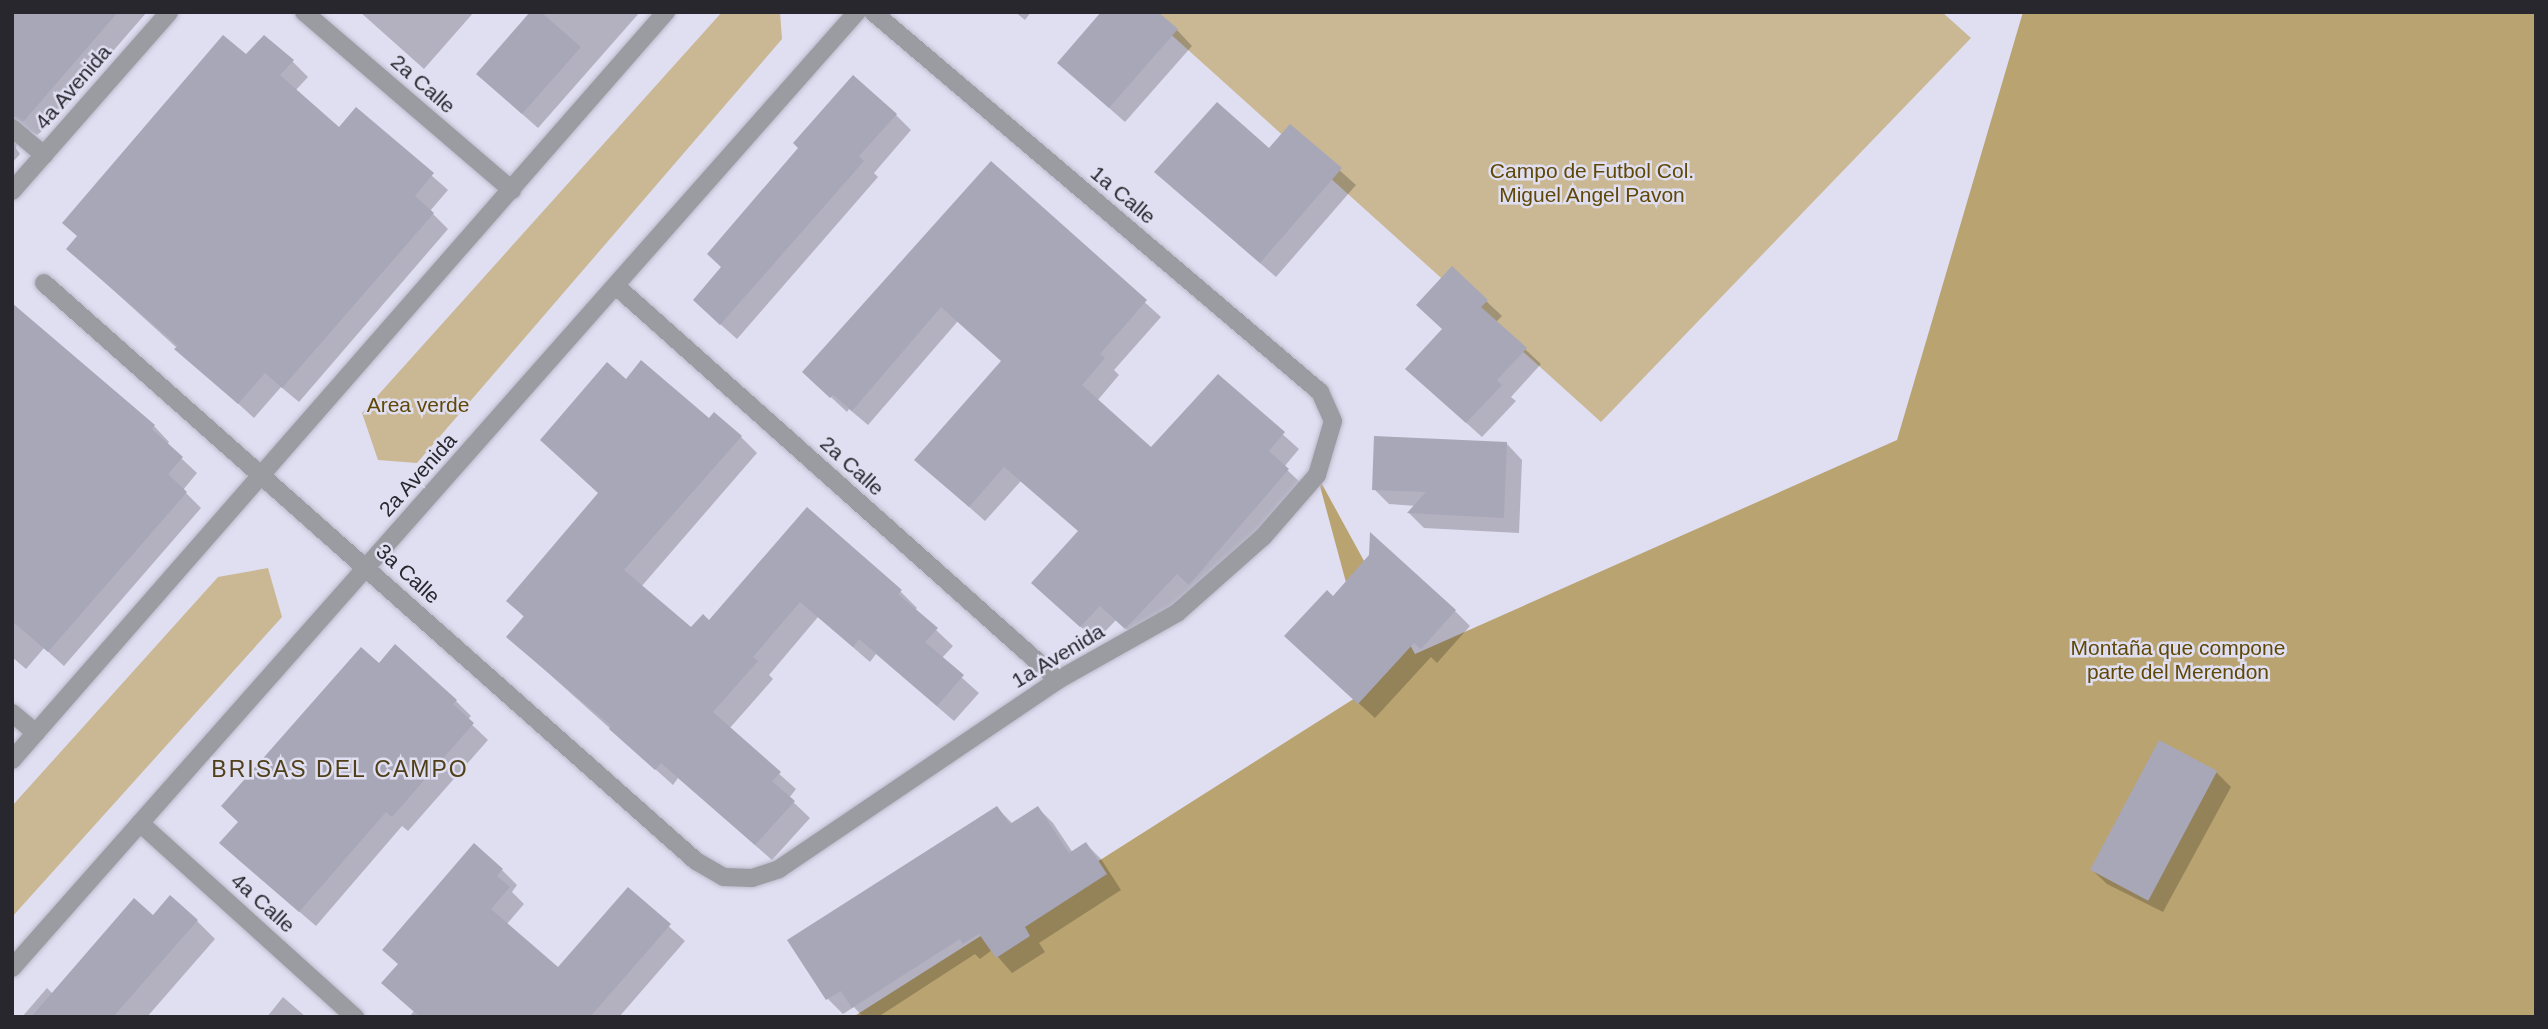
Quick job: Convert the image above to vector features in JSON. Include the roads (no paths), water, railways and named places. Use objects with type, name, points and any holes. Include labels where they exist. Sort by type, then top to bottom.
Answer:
[{"type":"street","name":"4a Avenida","points":[[12,191],[169,12]]},
{"type":"street","name":"2a Calle","points":[[304,12],[512,190]]},
{"type":"street","points":[[12,760],[666,12]]},
{"type":"street","name":"2a Avenida","points":[[12,968],[858,12]]},
{"type":"street","name":"1a Calle","points":[[873,12],[1320,392],[1333,421]]},
{"type":"street","points":[[12,128],[44,155]]},
{"type":"street","name":"3a Calle","points":[[44,283],[696,861],[723,877],[752,878]]},
{"type":"street","name":"2a Calle","points":[[616,286],[1058,680]]},
{"type":"street","name":"1a Avenida","points":[[752,878],[779,869],[1058,680],[1177,613],[1263,537],[1317,475],[1333,421]]},
{"type":"street","points":[[12,713],[36,733]]},
{"type":"street","name":"4a Calle","points":[[141,824],[355,1017]]},
{"type":"district","name":"BRISAS DEL CAMPO","points":[[340,769]]},
{"type":"park label","name":"Campo de Futbol Col. Miguel Angel Pavon","points":[[1592,183]]},
{"type":"park label","name":"Area verde","points":[[418,405]]},
{"type":"park label","name":"Montaña que compone parte del Merendon","points":[[2178,660]]}]
